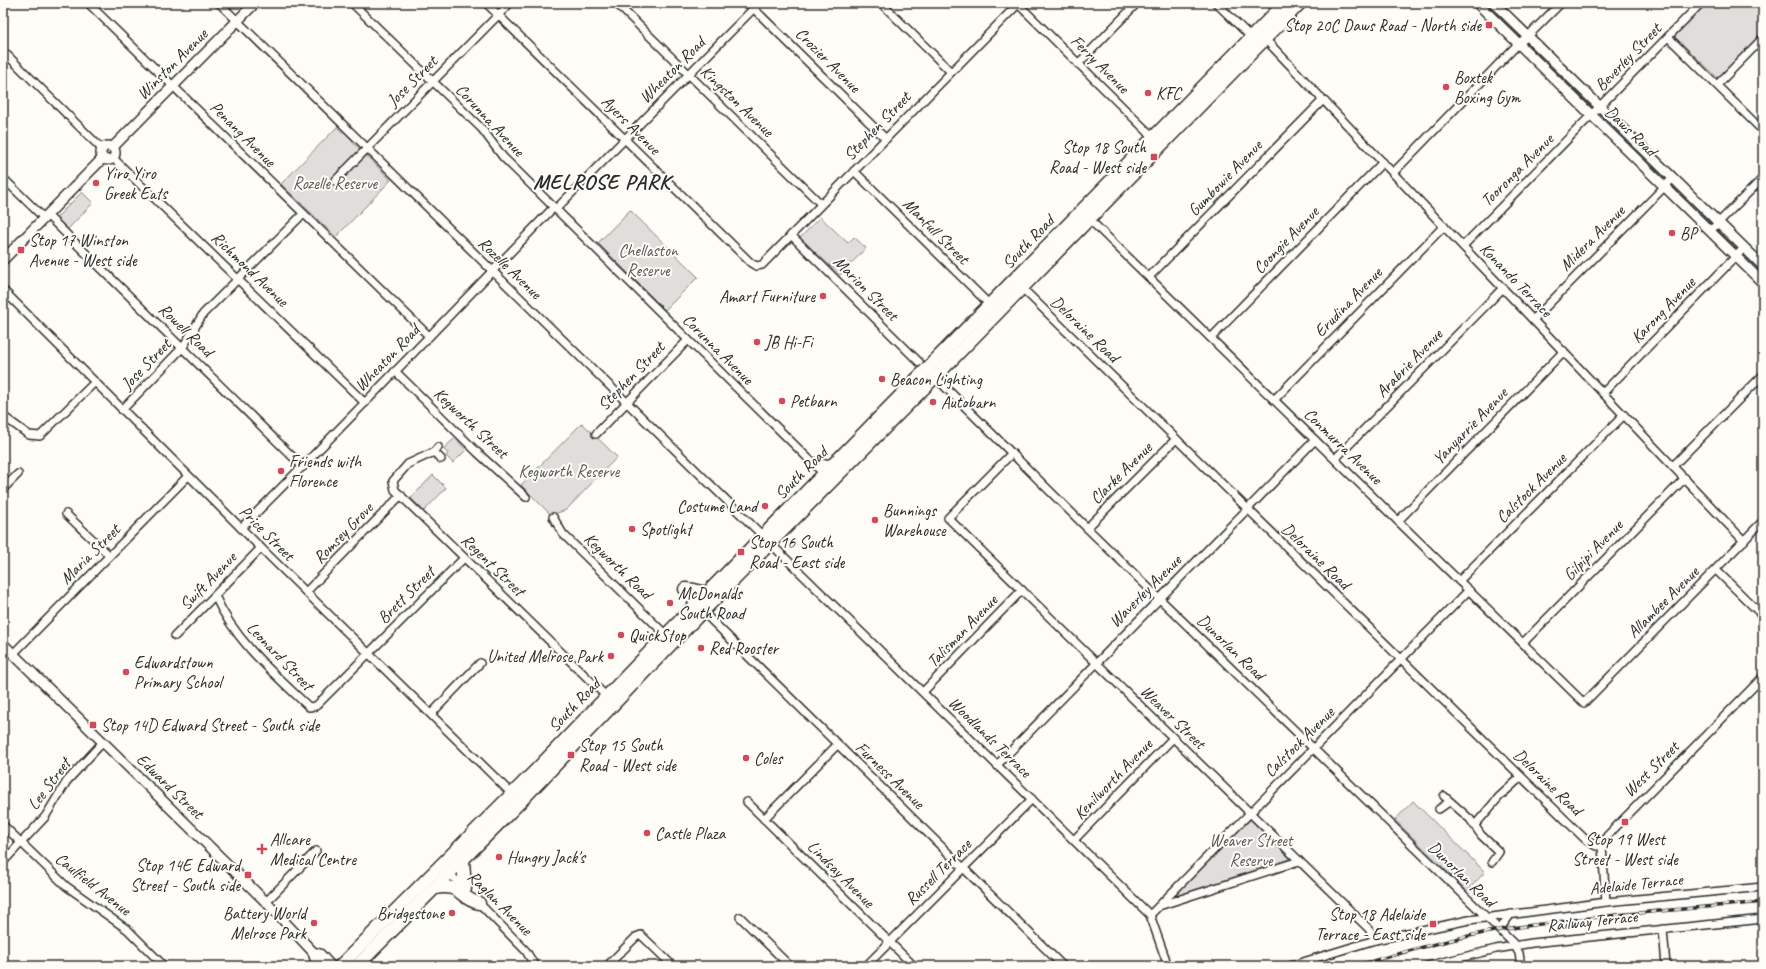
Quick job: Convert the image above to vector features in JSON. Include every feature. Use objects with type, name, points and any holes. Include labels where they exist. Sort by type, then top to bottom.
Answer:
[{"type":"highway","name":"South Road","points":[[828,478],[837,462],[927,369],[993,309],[1086,215],[1157,141],[1251,37],[1285,3]]},
{"type":"highway","name":"South Road","points":[[1157,141],[1265,39],[1300,3]]},
{"type":"highway","name":"South Road","points":[[340,966],[512,794],[610,700],[828,478],[927,369]]},
{"type":"highway","name":"South Road","points":[[356,966],[520,802],[666,634],[699,608],[706,593],[767,539]]},
{"type":"highway","points":[[685,589],[706,593]]},
{"type":"highway","points":[[463,860],[465,890]]},
{"type":"highway","points":[[435,888],[453,888],[460,891],[472,902],[479,903]]},
{"type":"street","name":"Penang Avenue","points":[[88,3],[174,86],[302,214],[429,336]]},
{"type":"street","name":"Rozelle Avenue","points":[[219,3],[767,539]]},
{"type":"street","name":"Winston Avenue","points":[[106,155],[115,154],[113,147],[255,3]]},
{"type":"street","name":"Corunna Avenue","points":[[352,3],[482,129],[503,157],[828,478]]},
{"type":"street","name":"Ayers Avenue","points":[[486,3],[750,263],[756,266]]},
{"type":"street","name":"Jose Street","points":[[335,181],[510,3]]},
{"type":"street","name":"Kingston Avenue","points":[[616,3],[821,204]]},
{"type":"street","name":"Crozier Avenue","points":[[748,3],[886,138]]},
{"type":"street","name":"Wheaton Road","points":[[241,528],[304,467],[394,371],[492,271],[625,140],[760,3]]},
{"type":"street","points":[[881,3],[951,72]]},
{"type":"street","name":"Stephen Street","points":[[756,266],[762,265],[1017,3]]},
{"type":"street","name":"Ferry Avenue","points":[[1017,3],[1157,141]]},
{"type":"street","points":[[1078,64],[1137,3]]},
{"type":"street","points":[[1216,3],[1251,37]]},
{"type":"street","name":"Daws Road","points":[[1477,3],[1763,283]]},
{"type":"street","name":"Daws Road","points":[[1494,3],[1763,266]]},
{"type":"street","points":[[1392,173],[1519,43],[1561,3]]},
{"type":"street","name":"Beverley Street","points":[[1592,115],[1701,3]]},
{"type":"street","points":[[1668,37],[1763,131]]},
{"type":"street","points":[[1717,85],[1763,38]]},
{"type":"street","name":"Konando Terrace","points":[[1265,39],[1744,540]]},
{"type":"street","name":"Richmond Avenue","points":[[3,51],[106,155],[239,279],[365,402]]},
{"type":"street","name":"Gumbowie Avenue","points":[[1149,277],[1323,100]]},
{"type":"street","name":"Tooronga Avenue","points":[[1462,246],[1592,115]]},
{"type":"street","points":[[3,260],[106,155]]},
{"type":"street","name":"Coongie Avenue","points":[[1211,338],[1383,162]]},
{"type":"street","name":"Manfull Street","points":[[854,171],[993,309]]},
{"type":"street","name":"Rowell Road","points":[[3,178],[183,347],[304,467]]},
{"type":"street","name":"Midera Avenue","points":[[1533,320],[1673,178]]},
{"type":"street","points":[[1710,231],[1763,178]]},
{"type":"street","name":"Jose Street","points":[[122,410],[183,347],[203,314],[302,214]]},
{"type":"street","name":"Conmurra Avenue","points":[[1086,215],[1584,703]]},
{"type":"street","name":"Erudina Avenue","points":[[1274,400],[1444,226]]},
{"type":"street","name":"Marion Street","points":[[791,235],[927,369]]},
{"type":"street","name":"Karong Avenue","points":[[1603,393],[1744,248]]},
{"type":"street","name":"Deloraine Road","points":[[1018,284],[1586,840],[1596,846],[1602,846]]},
{"type":"street","name":"Arabrie Avenue","points":[[1335,459],[1503,288]]},
{"type":"street","name":"Price Street","points":[[3,290],[188,476],[512,794]]},
{"type":"street","name":"Stephen Street","points":[[596,434],[688,340]]},
{"type":"street","name":"Yanyarrie Avenue","points":[[1398,521],[1564,352]]},
{"type":"street","name":"Dunorlan Road","points":[[927,369],[1087,528],[1515,946]]},
{"type":"street","name":"Kegworth Street","points":[[394,371],[478,453],[526,497]]},
{"type":"street","points":[[1673,466],[1763,375]]},
{"type":"street","points":[[3,416],[29,435],[40,436],[95,382]]},
{"type":"street","name":"Calstock Avenue","points":[[1459,581],[1624,415]]},
{"type":"street","name":"Clarke Avenue","points":[[1087,528],[1176,439]]},
{"type":"street","name":"Waverley Avenue","points":[[997,765],[1096,662],[1248,510],[1315,440]]},
{"type":"street","name":"Regent Street","points":[[441,459],[436,449],[408,464],[393,481],[393,485],[400,495],[610,700]]},
{"type":"street","name":"Weaver Street","points":[[1012,453],[948,518],[1369,930],[1374,940]]},
{"type":"street","points":[[810,460],[825,464],[837,462]]},
{"type":"street","points":[[3,489],[18,474]]},
{"type":"street","name":"Maria Street","points":[[13,654],[188,476]]},
{"type":"street","name":"Gilpipi Avenue","points":[[1523,643],[1685,478]]},
{"type":"street","name":"Romsey Grove","points":[[306,592],[400,495]]},
{"type":"street","points":[[66,514],[109,555]]},
{"type":"street","name":"Kegworth Road","points":[[553,517],[563,534],[666,634]]},
{"type":"street","name":"Allambee Avenue","points":[[1584,703],[1763,521]]},
{"type":"street","name":"Woodlands Terrace","points":[[767,539],[1150,915],[1168,966]]},
{"type":"street","name":"Swift Avenue","points":[[175,636],[261,548]]},
{"type":"street","name":"Brett Street","points":[[370,654],[464,558]]},
{"type":"street","points":[[1716,570],[1763,616]]},
{"type":"street","name":"Talisman Avenue","points":[[923,692],[1022,590]]},
{"type":"street","name":"Calstock Avenue","points":[[1150,915],[1469,590]]},
{"type":"street","name":"Leonard Street","points":[[215,596],[232,629],[250,650],[309,707],[316,706],[370,654]]},
{"type":"street","name":"Furness Avenue","points":[[699,608],[1063,966]]},
{"type":"street","name":"Edward Street","points":[[3,644],[266,902],[313,952],[315,959],[321,966]]},
{"type":"street","points":[[431,714],[480,663]]},
{"type":"street","name":"West Street","points":[[1602,846],[1612,830],[1763,677]]},
{"type":"street","name":"Kenilworth Avenue","points":[[1074,840],[1173,738]]},
{"type":"street","name":"Lee Street","points":[[3,862],[45,816],[67,781],[103,742]]},
{"type":"street","points":[[764,819],[838,744]]},
{"type":"street","points":[[1474,825],[1499,797],[1521,777]]},
{"type":"street","points":[[1444,796],[1460,809],[1481,835],[1499,852],[1492,862]]},
{"type":"street","name":"Russell Terrace","points":[[866,966],[1032,799]]},
{"type":"street","name":"Lindsay Avenue","points":[[747,802],[914,966]]},
{"type":"street","points":[[1439,809],[1450,802]]},
{"type":"street","name":"Caulfield Avenue","points":[[3,825],[66,886],[128,930],[164,966]]},
{"type":"street","points":[[1602,846],[1606,902]]},
{"type":"street","points":[[266,902],[316,851]]},
{"type":"street","points":[[1160,905],[1299,861]]},
{"type":"street","name":"Raglan Avenue","points":[[441,864],[526,951],[535,966]]},
{"type":"street","name":"Adelaide Terrace","points":[[1290,966],[1374,940],[1486,918],[1606,902],[1763,887]]},
{"type":"street","points":[[1499,930],[1511,914]]},
{"type":"street","points":[[740,917],[790,966]]},
{"type":"street","name":"Railway Terrace","points":[[1427,966],[1515,946],[1763,919]]},
{"type":"street","points":[[1663,929],[1666,966]]},
{"type":"street","points":[[607,966],[636,937],[641,936],[673,966]]},
{"type":"street","points":[[1515,946],[1519,953],[1521,966]]},
{"type":"street","name":"Edward Street","points":[[313,952],[320,954],[331,966]]},
{"type":"green space","points":[[1706,3],[1763,3],[1763,33],[1718,78],[1674,36]]},
{"type":"green space","name":"Rozelle Reserve","points":[[337,127],[391,180],[336,237],[281,184]]},
{"type":"green space","points":[[82,192],[93,203],[68,229],[56,218]]},
{"type":"green space","name":"Chellaston Reserve","points":[[630,210],[698,277],[665,310],[598,243]]},
{"type":"green space","points":[[820,217],[848,243],[854,237],[866,248],[840,275],[800,238]]},
{"type":"green space","name":"Kegworth Reserve","points":[[582,423],[617,457],[566,510],[551,515],[521,485]]},
{"type":"green space","points":[[455,438],[466,450],[453,463],[446,456],[448,453],[443,449]]},
{"type":"green space","points":[[433,475],[446,488],[424,511],[411,498]]},
{"type":"green space","points":[[1413,801],[1485,872],[1467,891],[1395,820]]},
{"type":"green space","name":"Weaver Street Reserve","points":[[1250,818],[1293,861],[1172,898]]},
{"type":"railway","points":[[1356,966],[1446,941],[1500,930],[1598,917],[1763,902]]},
{"type":"place","name":"Stop 20C Daws Road - North side","points":[[1489,25]]},
{"type":"place","name":"Boxtek Boxing Gym","points":[[1446,87]]},
{"type":"place","name":"KFC","points":[[1148,93]]},
{"type":"place","name":"Stop 18 South Road - West side","points":[[1154,157]]},
{"type":"place","name":"Yiro Yiro Greek Eats","points":[[96,183]]},
{"type":"place","name":"BP","points":[[1672,233]]},
{"type":"place","name":"Stop 17 Winston Avenue - West side","points":[[21,250]]},
{"type":"place","name":"Amart Furniture","points":[[823,296]]},
{"type":"place","name":"JB Hi-Fi","points":[[757,342]]},
{"type":"place","name":"Beacon Lighting","points":[[882,379]]},
{"type":"place","name":"Petbarn","points":[[782,401]]},
{"type":"place","name":"Autobarn","points":[[933,402]]},
{"type":"place","name":"Friends with Florence","points":[[281,471]]},
{"type":"place","name":"Costume Land","points":[[765,506]]},
{"type":"place","name":"Bunnings Warehouse","points":[[875,520]]},
{"type":"place","name":"Spotlight","points":[[632,529]]},
{"type":"place","name":"Stop 16 South Road - East side","points":[[741,552]]},
{"type":"place","name":"McDonalds South Road","points":[[670,603]]},
{"type":"place","name":"QuickStop","points":[[621,635]]},
{"type":"place","name":"Red Rooster","points":[[701,648]]},
{"type":"place","name":"United Melrose Park","points":[[611,656]]},
{"type":"place","name":"Edwardstown Primary School","points":[[126,672]]},
{"type":"place","name":"Stop 14D Edward Street - South side","points":[[93,725]]},
{"type":"place","name":"Stop 15 South Road - West side","points":[[571,755]]},
{"type":"place","name":"Coles","points":[[746,758]]},
{"type":"place","name":"Stop 19 West Street - West side","points":[[1625,822]]},
{"type":"place","name":"Castle Plaza","points":[[647,833]]},
{"type":"place","name":"Allcare Medical Centre","points":[[262,849]]},
{"type":"place","name":"Hungry Jack's","points":[[499,857]]},
{"type":"place","name":"Stop 14E Edward Street - South side","points":[[248,875]]},
{"type":"place","name":"Bridgestone","points":[[452,913]]},
{"type":"place","name":"Battery World Melrose Park","points":[[314,923]]},
{"type":"place","name":"Stop 18 Adelaide Terrace - East side","points":[[1433,924]]},
{"type":"district","name":"MELROSE PARK","points":[[602,182]]}]
